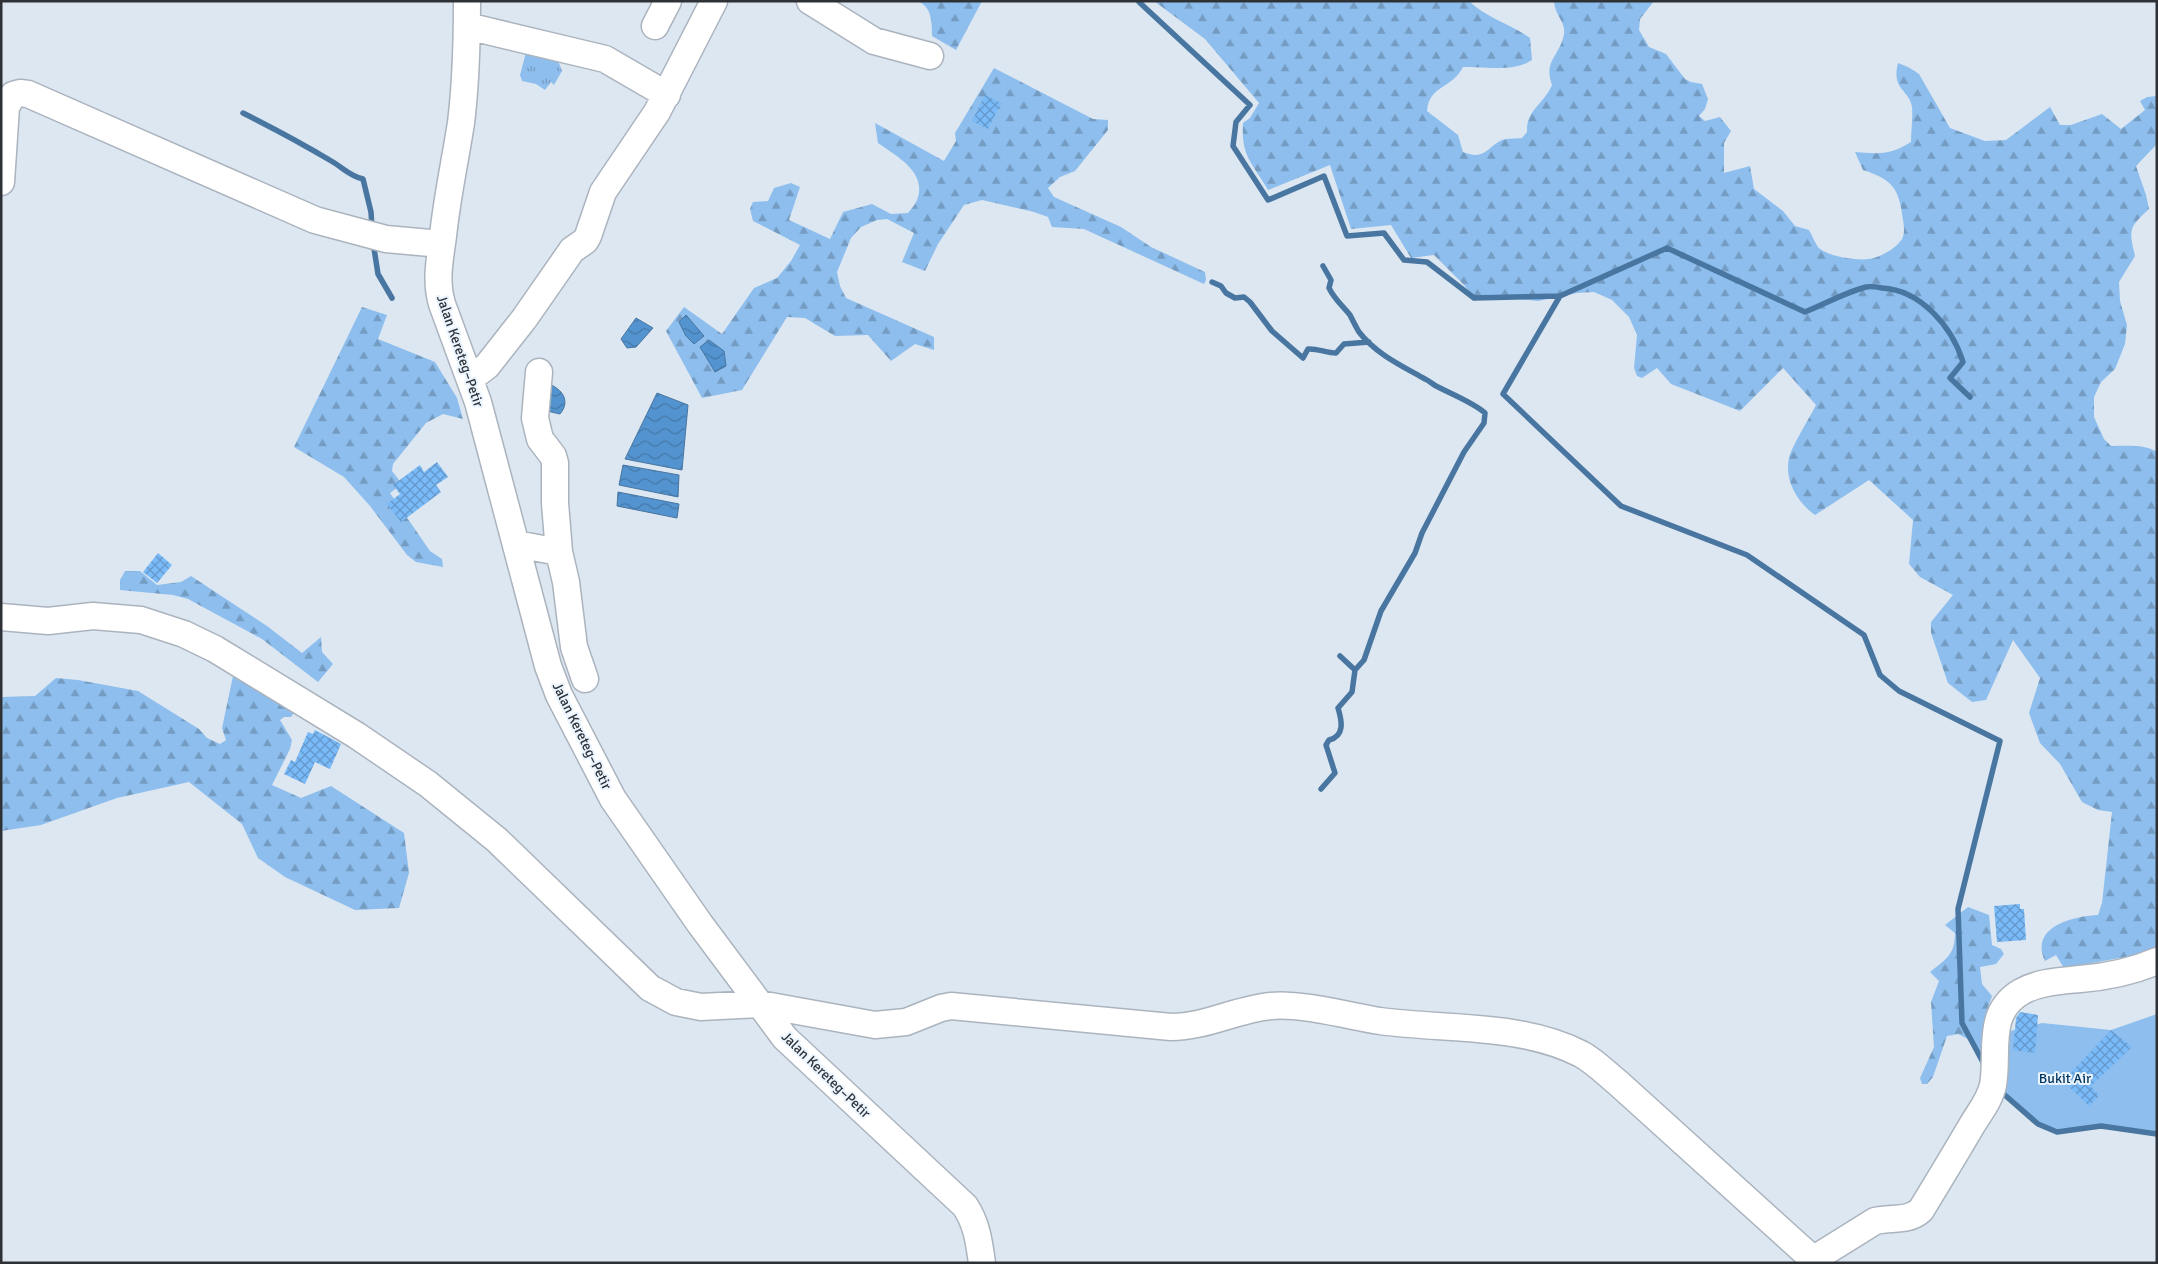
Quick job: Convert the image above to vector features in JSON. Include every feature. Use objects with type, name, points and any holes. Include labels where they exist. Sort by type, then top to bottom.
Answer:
[{"type":"street","points":[[655,26],[668,1]]},
{"type":"street","points":[[471,378],[487,366],[572,250],[585,242],[607,185],[646,132],[667,95],[714,1]]},
{"type":"street","points":[[810,1],[874,41],[930,56]]},
{"type":"street","points":[[467,14],[605,59],[667,95]]},
{"type":"street","name":"Jalan Kereteg–Petir","points":[[467,14],[465,92],[438,270],[440,295],[471,378],[496,462],[548,666],[559,695],[613,799],[700,924],[759,1004],[785,1038],[803,1056],[965,1206],[974,1219],[982,1263]]},
{"type":"street","points":[[1,182],[2,143],[6,106],[14,95],[20,93],[28,94],[315,220],[386,239],[442,244]]},
{"type":"street","points":[[538,372],[535,418],[540,439],[555,463],[555,503],[559,552],[568,588],[574,647],[585,679]]},
{"type":"street","points":[[516,544],[559,552]]},
{"type":"street","points":[[1,617],[48,621],[93,616],[141,620],[184,634],[215,649],[356,735],[428,784],[497,840],[650,988],[676,1002],[701,1007],[759,1004],[789,1011],[817,1013],[875,1025],[906,1022],[936,1009],[952,1006],[1171,1027],[1202,1024],[1256,1008],[1291,1006],[1388,1022],[1509,1032],[1582,1054],[1617,1082],[1815,1261],[1875,1221],[1914,1217],[1921,1210],[1990,1094],[1994,1078],[1994,1035],[2005,1007],[2020,992],[2058,981],[2081,979],[2143,967],[2157,961]]},
{"type":"green space","points":[[917,1],[982,1],[956,50],[932,36],[928,11],[922,3]]},
{"type":"green space","points":[[1154,1],[1469,1],[1483,12],[1530,38],[1532,60],[1525,64],[1508,68],[1463,67],[1453,80],[1436,91],[1432,96],[1427,111],[1458,135],[1463,152],[1476,155],[1485,152],[1502,140],[1522,138],[1527,132],[1527,124],[1532,112],[1549,92],[1552,85],[1550,77],[1551,64],[1564,34],[1562,22],[1554,1],[1654,1],[1640,19],[1639,30],[1649,47],[1666,54],[1685,79],[1702,84],[1708,99],[1705,109],[1699,116],[1705,121],[1720,117],[1731,131],[1724,143],[1724,173],[1750,166],[1754,189],[1783,211],[1795,226],[1809,230],[1822,251],[1853,259],[1869,259],[1882,255],[1890,251],[1904,235],[1899,200],[1893,187],[1881,178],[1863,170],[1855,152],[1884,153],[1911,142],[1912,107],[1908,96],[1901,88],[1897,79],[1898,63],[1919,74],[1950,128],[1985,141],[2006,140],[2050,107],[2060,125],[2071,125],[2102,114],[2121,129],[2145,110],[2140,101],[2147,97],[2157,96],[2157,144],[2136,166],[2149,209],[2134,225],[2131,235],[2135,256],[2119,282],[2120,301],[2127,325],[2125,344],[2115,369],[2101,382],[2094,397],[2094,417],[2104,439],[2111,446],[2141,447],[2157,452],[2157,947],[2142,954],[2064,968],[2056,955],[2045,961],[2042,949],[2043,940],[2048,932],[2066,921],[2098,915],[2102,903],[2112,812],[2098,810],[2082,802],[2060,764],[2040,743],[2029,713],[2040,678],[2013,640],[1986,700],[1972,702],[1948,683],[1931,633],[1931,622],[1953,595],[1920,577],[1909,564],[1913,520],[1869,480],[1815,515],[1798,498],[1789,475],[1789,458],[1816,405],[1783,368],[1740,411],[1671,384],[1657,368],[1642,378],[1637,376],[1634,368],[1637,335],[1629,317],[1612,300],[1594,292],[1577,293],[1538,301],[1508,298],[1474,298],[1464,285],[1434,255],[1411,258],[1391,225],[1351,229],[1330,165],[1268,190],[1249,159],[1244,144],[1243,123],[1250,118],[1259,103],[1205,39]]},
{"type":"green space","points":[[528,45],[557,58],[562,71],[554,85],[551,82],[545,90],[536,84],[522,81],[520,75]]},
{"type":"green space","points":[[994,68],[1093,119],[1108,120],[1108,130],[1075,171],[1060,177],[1048,188],[1054,197],[1121,227],[1151,247],[1205,272],[1206,280],[1204,284],[1084,229],[1052,227],[1048,217],[982,200],[964,205],[938,244],[925,271],[902,262],[914,233],[887,219],[877,220],[861,227],[851,238],[837,272],[840,286],[846,298],[934,337],[934,350],[915,344],[891,361],[868,335],[835,336],[805,318],[787,317],[742,390],[702,398],[666,331],[684,307],[722,334],[754,288],[777,278],[791,261],[800,245],[753,221],[750,209],[753,202],[768,201],[774,188],[791,183],[800,187],[789,220],[830,239],[843,212],[872,204],[891,214],[908,213],[917,200],[918,181],[914,173],[901,159],[878,143],[875,123],[944,161],[956,141],[955,133]]},
{"type":"green space","points":[[362,307],[387,315],[378,339],[435,362],[457,398],[463,419],[443,414],[426,423],[393,464],[392,471],[402,484],[390,493],[430,551],[442,559],[443,567],[416,562],[407,555],[370,506],[344,477],[294,447]]},
{"type":"green space","points":[[125,571],[140,571],[157,585],[181,582],[191,576],[267,626],[302,653],[321,637],[322,652],[333,664],[318,682],[262,639],[188,599],[173,595],[120,590],[120,580]]},
{"type":"green space","points":[[121,613],[175,619],[192,624],[240,651],[300,694],[298,707],[291,717],[284,717],[280,720],[292,740],[290,749],[272,785],[301,798],[331,786],[404,833],[409,873],[399,908],[355,910],[285,877],[258,858],[242,824],[189,782],[117,798],[41,825],[1,831],[1,697],[35,696],[56,678],[138,691],[199,729],[207,738],[220,744],[226,740],[222,728],[233,676],[197,646],[171,636],[107,626]]},
{"type":"green space","points":[[1968,907],[1989,915],[1992,945],[2001,949],[2004,954],[1996,964],[1980,967],[1982,984],[1992,996],[1987,1010],[1986,1055],[1978,1052],[1972,1041],[1958,1034],[1947,1036],[1933,1077],[1927,1084],[1922,1084],[1920,1078],[1934,1047],[1931,1002],[1939,981],[1930,972],[1941,964],[1953,947],[1955,933],[1945,925]]},
{"type":"green space","name":"Bukit Air","points":[[2157,1014],[2157,1134],[2101,1126],[2057,1132],[2038,1124],[1992,1084],[1994,1035],[2042,1023],[2111,1030]]},
{"type":"water","points":[[686,315],[704,336],[694,344],[686,336],[679,322]]},
{"type":"water","points":[[636,318],[653,328],[636,347],[627,348],[621,339]]},
{"type":"water","points":[[709,340],[724,351],[726,366],[715,372],[700,347]]},
{"type":"water","points":[[549,384],[558,389],[564,396],[565,405],[560,414],[547,411]]},
{"type":"water","points":[[657,393],[688,405],[682,470],[625,459]]},
{"type":"water","points":[[623,465],[679,475],[678,497],[619,485]]},
{"type":"water","points":[[618,492],[679,504],[677,518],[617,506]]},
{"type":"building","points":[[985,95],[1001,103],[988,129],[972,121]]},
{"type":"building","points":[[437,462],[448,477],[436,485],[441,492],[401,522],[387,504],[400,494],[393,485],[420,465],[424,472]]},
{"type":"building","points":[[158,553],[172,565],[157,583],[143,572]]},
{"type":"building","points":[[315,730],[341,744],[330,769],[315,762],[305,784],[284,774],[291,760],[295,762],[308,732],[313,734]]},
{"type":"building","points":[[2020,904],[2020,909],[2024,909],[2026,940],[1997,942],[1994,906]]},
{"type":"building","points":[[2020,1012],[2038,1015],[2035,1053],[2013,1050],[2016,1018]]},
{"type":"building","points":[[2111,1030],[2132,1047],[2091,1086],[2099,1096],[2089,1106],[2063,1081]]},
{"type":"waterway","points":[[1139,2],[1250,105],[1236,122],[1233,146],[1268,200],[1324,176],[1347,236],[1384,233],[1404,260],[1427,262],[1474,298],[1560,296],[1667,248],[1805,312],[1866,287],[1896,290],[1910,295],[1922,303],[1943,324],[1958,349],[1963,362],[1950,378],[1970,397]]},
{"type":"waterway","points":[[243,113],[277,130],[333,162],[350,174],[363,179],[371,212],[372,228]]},
{"type":"waterway","points":[[373,242],[378,274],[392,298]]},
{"type":"waterway","points":[[1323,266],[1331,280],[1329,288],[1331,292],[1350,315],[1359,332],[1373,347],[1398,364],[1469,402],[1485,413],[1484,423],[1464,452],[1422,533],[1415,553],[1381,611],[1364,660],[1355,670]]},
{"type":"waterway","points":[[1212,282],[1221,286],[1226,293],[1235,298],[1244,297],[1250,302],[1272,331],[1303,358],[1308,349],[1336,353],[1344,344],[1369,342]]},
{"type":"waterway","points":[[1560,296],[1503,394],[1621,506],[1747,555],[1864,635],[1880,675],[1899,691],[2000,741],[1958,909],[1962,1023],[1985,1066]]},
{"type":"waterway","points":[[1321,789],[1335,773],[1326,745],[1329,740],[1340,732],[1341,718],[1338,708],[1352,692],[1355,670],[1340,656]]},
{"type":"waterway","points":[[1999,1090],[2038,1124],[2057,1132],[2101,1126],[2157,1134]]}]
